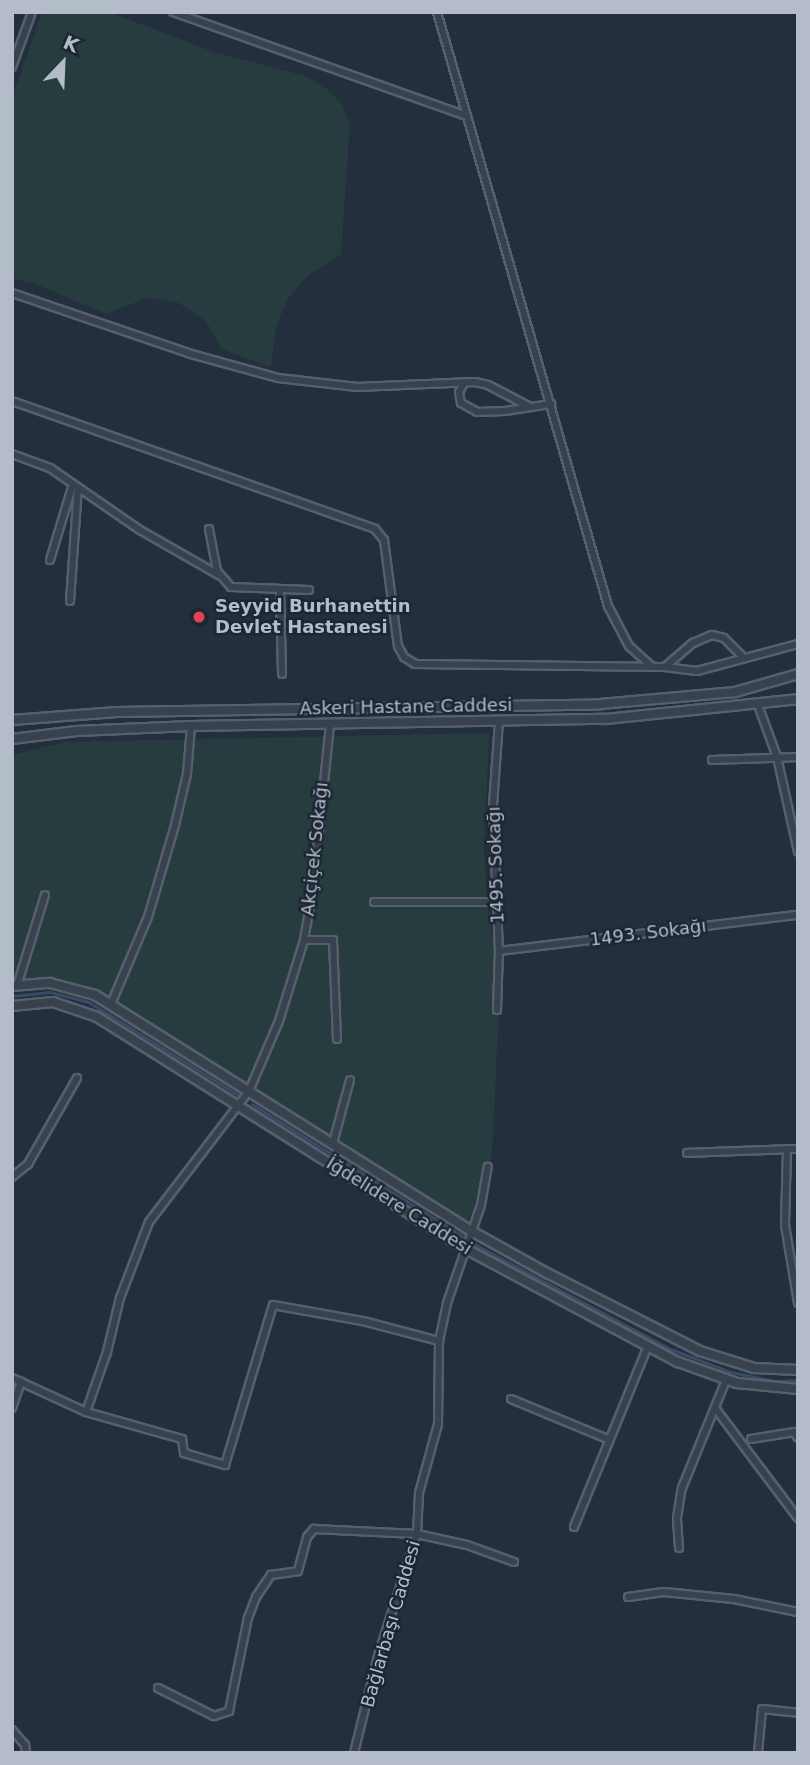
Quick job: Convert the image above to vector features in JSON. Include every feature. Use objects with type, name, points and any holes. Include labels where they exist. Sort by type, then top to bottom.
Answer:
[{"type":"street","points":[[12,67],[32,12]]},
{"type":"street","points":[[173,12],[467,116]]},
{"type":"street","points":[[437,12],[608,606],[629,646],[652,667]]},
{"type":"street","points":[[12,293],[191,354],[286,379],[357,387],[484,384],[530,407]]},
{"type":"street","points":[[464,383],[460,400],[472,410],[488,413],[551,404]]},
{"type":"street","points":[[12,401],[371,527],[384,540],[398,646],[411,663],[443,666],[665,667],[697,671],[798,644]]},
{"type":"street","points":[[12,454],[40,463],[140,530],[219,575],[235,588],[309,590]]},
{"type":"street","points":[[50,560],[75,486]]},
{"type":"street","points":[[70,601],[75,486]]},
{"type":"street","points":[[209,529],[219,575]]},
{"type":"street","points":[[280,590],[282,674]]},
{"type":"street","points":[[665,667],[693,643],[712,635],[724,638],[744,658]]},
{"type":"street","name":"Askeri Hastane Caddesi","points":[[12,720],[117,712],[600,704],[734,692],[798,674]]},
{"type":"street","name":"Askeri Hastane Caddesi","points":[[12,739],[77,731],[191,726],[605,719],[798,699]]},
{"type":"street","points":[[758,705],[777,757],[798,852]]},
{"type":"street","name":"1495. Sokağı","points":[[497,1010],[499,951],[493,806],[499,721]]},
{"type":"street","name":"Akçiçek Sokağı","points":[[86,1412],[107,1352],[120,1298],[149,1222],[249,1091],[279,1021],[304,940],[316,867],[330,724]]},
{"type":"street","points":[[111,1004],[148,917],[175,825],[187,774],[191,726]]},
{"type":"street","points":[[712,760],[798,757]]},
{"type":"street","points":[[15,986],[45,895]]},
{"type":"street","points":[[374,902],[496,902]]},
{"type":"street","name":"1493. Sokağı","points":[[499,951],[798,915]]},
{"type":"street","points":[[304,940],[333,940],[337,1039]]},
{"type":"street","name":"İğdelidere Caddesi","points":[[15,986],[40,982],[61,985],[111,1004],[472,1231],[693,1348],[741,1365],[798,1370]]},
{"type":"street","name":"İğdelidere Caddesi","points":[[12,1006],[53,1002],[87,1012],[466,1249],[678,1362],[726,1380],[765,1388],[798,1389]]},
{"type":"street","points":[[12,1177],[28,1164],[77,1078]]},
{"type":"street","points":[[333,1143],[350,1080]]},
{"type":"street","points":[[787,1149],[785,1224],[798,1303]]},
{"type":"street","points":[[687,1153],[798,1149]]},
{"type":"street","name":"Bağlarbaşı Caddesi","points":[[354,1753],[378,1656],[417,1534],[419,1493],[438,1423],[439,1341],[447,1303],[481,1205],[488,1167]]},
{"type":"street","points":[[12,1378],[86,1412],[182,1439],[184,1453],[225,1465],[273,1305],[363,1321],[439,1341]]},
{"type":"street","points":[[574,1527],[648,1346]]},
{"type":"street","points":[[679,1548],[677,1518],[682,1488],[726,1380]]},
{"type":"street","points":[[12,1408],[21,1382]]},
{"type":"street","points":[[510,1399],[610,1440]]},
{"type":"street","points":[[715,1408],[798,1518]]},
{"type":"street","points":[[751,1439],[794,1432],[798,1438]]},
{"type":"street","points":[[159,1688],[214,1716],[229,1711],[248,1618],[256,1597],[271,1576],[295,1573],[300,1568],[306,1537],[314,1529],[417,1534],[467,1545],[514,1562]]},
{"type":"street","points":[[628,1597],[664,1592],[734,1600],[798,1612]]},
{"type":"street","points":[[758,1753],[762,1709],[798,1713]]},
{"type":"street","points":[[12,1730],[25,1745],[26,1753]]},
{"type":"green space","points":[[42,12],[109,12],[211,51],[305,76],[327,89],[342,104],[350,124],[341,254],[308,276],[288,298],[276,326],[271,367],[222,349],[206,321],[179,303],[147,298],[106,314],[38,285],[12,278],[12,98]]},
{"type":"green space","points":[[489,733],[484,852],[488,908],[500,986],[492,1155],[467,1225],[107,998],[50,979],[12,984],[12,755],[65,742]]},
{"type":"waterway","points":[[12,996],[50,992],[89,1002],[237,1094]]},
{"type":"waterway","points":[[252,1104],[480,1247],[668,1348],[731,1372],[775,1381],[798,1380]]},
{"type":"place","name":"Seyyid Burhanettin Devlet Hastanesi","points":[[199,617]]}]
